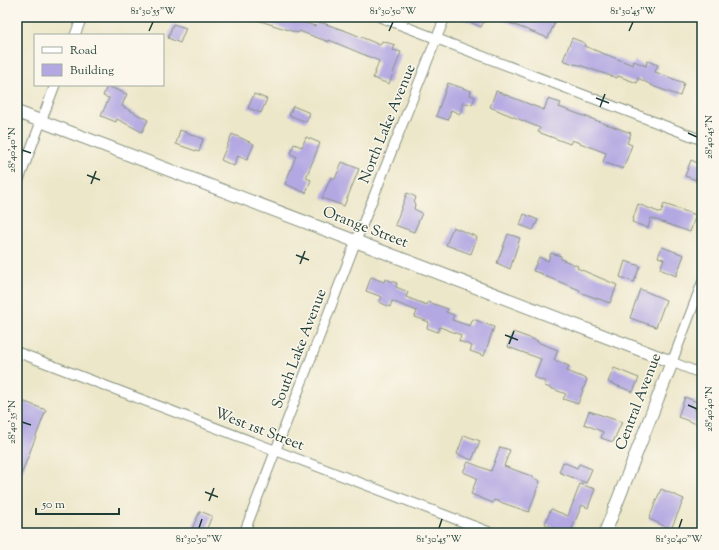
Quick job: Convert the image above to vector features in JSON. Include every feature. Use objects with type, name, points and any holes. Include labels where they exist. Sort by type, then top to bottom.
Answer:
[{"type":"street","points":[[75,34],[82,17]]},
{"type":"street","points":[[380,17],[702,140]]},
{"type":"street","name":"North Lake Avenue","points":[[356,241],[445,17]]},
{"type":"street","points":[[17,185],[55,86]]},
{"type":"street","name":"Orange Street","points":[[17,112],[702,374]]},
{"type":"street","name":"South Lake Avenue","points":[[244,533],[356,241]]},
{"type":"street","name":"Central Avenue","points":[[605,533],[702,283]]},
{"type":"street","name":"West 1st Street","points":[[17,352],[492,533]]},
{"type":"building","points":[[255,17],[288,17],[315,26],[317,21],[380,45],[382,41],[395,45],[393,50],[401,52],[389,84],[373,78],[379,61],[329,40],[329,42],[299,31],[298,33],[254,19]]},
{"type":"building","points":[[458,17],[486,17],[481,27]]},
{"type":"building","points":[[494,17],[542,17],[555,22],[548,38]]},
{"type":"building","points":[[173,24],[186,28],[180,43],[168,38]]},
{"type":"building","points":[[572,38],[585,43],[584,46],[633,65],[634,61],[646,66],[647,61],[658,65],[655,72],[684,83],[680,96],[655,87],[638,78],[637,83],[563,60]]},
{"type":"building","points":[[448,83],[471,91],[470,95],[475,97],[472,105],[463,102],[460,114],[451,110],[448,120],[436,116]]},
{"type":"building","points":[[107,86],[127,94],[122,106],[148,120],[142,132],[117,119],[116,122],[101,116],[109,98],[103,96]]},
{"type":"building","points":[[496,91],[544,110],[548,99],[561,103],[559,107],[631,133],[627,143],[632,145],[623,169],[603,162],[606,153],[572,140],[570,144],[538,132],[540,128],[490,107]]},
{"type":"building","points":[[254,94],[267,99],[261,113],[248,108]]},
{"type":"building","points":[[293,106],[310,113],[306,122],[289,115]]},
{"type":"building","points":[[180,130],[203,139],[199,152],[176,144]]},
{"type":"building","points":[[232,134],[254,144],[247,160],[238,156],[234,166],[221,160]]},
{"type":"building","points":[[306,137],[320,143],[306,178],[311,180],[306,193],[285,184],[296,156],[290,154],[294,144],[302,147]]},
{"type":"building","points":[[691,160],[702,165],[702,182],[685,176]]},
{"type":"building","points":[[342,162],[359,169],[344,206],[322,198],[331,177],[335,179]]},
{"type":"building","points":[[407,193],[416,197],[414,209],[422,213],[414,232],[395,225]]},
{"type":"building","points":[[638,204],[661,213],[664,204],[696,215],[690,232],[651,218],[648,228],[632,222]]},
{"type":"building","points":[[524,214],[538,220],[533,230],[520,225]]},
{"type":"building","points":[[453,227],[477,237],[471,254],[446,245]]},
{"type":"building","points":[[508,234],[520,238],[510,269],[497,263]]},
{"type":"building","points":[[662,247],[684,255],[676,276],[660,269],[664,259],[658,257]]},
{"type":"building","points":[[551,253],[561,256],[561,259],[578,266],[577,268],[617,285],[610,303],[579,292],[580,290],[533,271],[539,257],[548,261]]},
{"type":"building","points":[[625,261],[640,266],[634,282],[620,277]]},
{"type":"building","points":[[371,277],[384,282],[385,279],[397,283],[396,287],[408,292],[406,297],[427,305],[428,302],[448,309],[446,312],[454,315],[452,320],[470,326],[473,319],[494,327],[484,356],[470,351],[472,346],[459,341],[461,335],[440,327],[438,332],[427,328],[429,322],[415,317],[417,311],[392,301],[390,307],[379,302],[382,297],[366,291]]},
{"type":"building","points":[[640,289],[666,300],[656,327],[630,318]]},
{"type":"building","points":[[513,332],[558,350],[554,360],[569,366],[567,371],[587,379],[578,404],[563,399],[566,394],[545,386],[546,382],[534,377],[541,359],[508,347]]},
{"type":"building","points":[[614,368],[639,378],[633,392],[608,382]]},
{"type":"building","points":[[685,397],[697,402],[695,410],[702,413],[702,426],[678,417]]},
{"type":"building","points":[[17,399],[46,410],[18,483],[17,483]]},
{"type":"building","points":[[589,411],[622,422],[613,442],[601,438],[603,432],[584,424]]},
{"type":"building","points":[[464,435],[480,441],[472,460],[457,454]]},
{"type":"building","points":[[500,447],[510,450],[504,466],[534,477],[533,478],[540,481],[529,512],[494,500],[493,503],[471,494],[477,478],[463,472],[468,462],[491,471]]},
{"type":"building","points":[[563,462],[577,468],[579,464],[592,469],[586,483],[559,472]]},
{"type":"building","points":[[580,484],[595,489],[588,508],[582,505],[570,533],[562,533],[545,524],[551,509],[568,516]]},
{"type":"building","points":[[661,489],[684,499],[671,529],[649,519]]},
{"type":"building","points":[[200,511],[212,516],[205,533],[190,533]]}]
